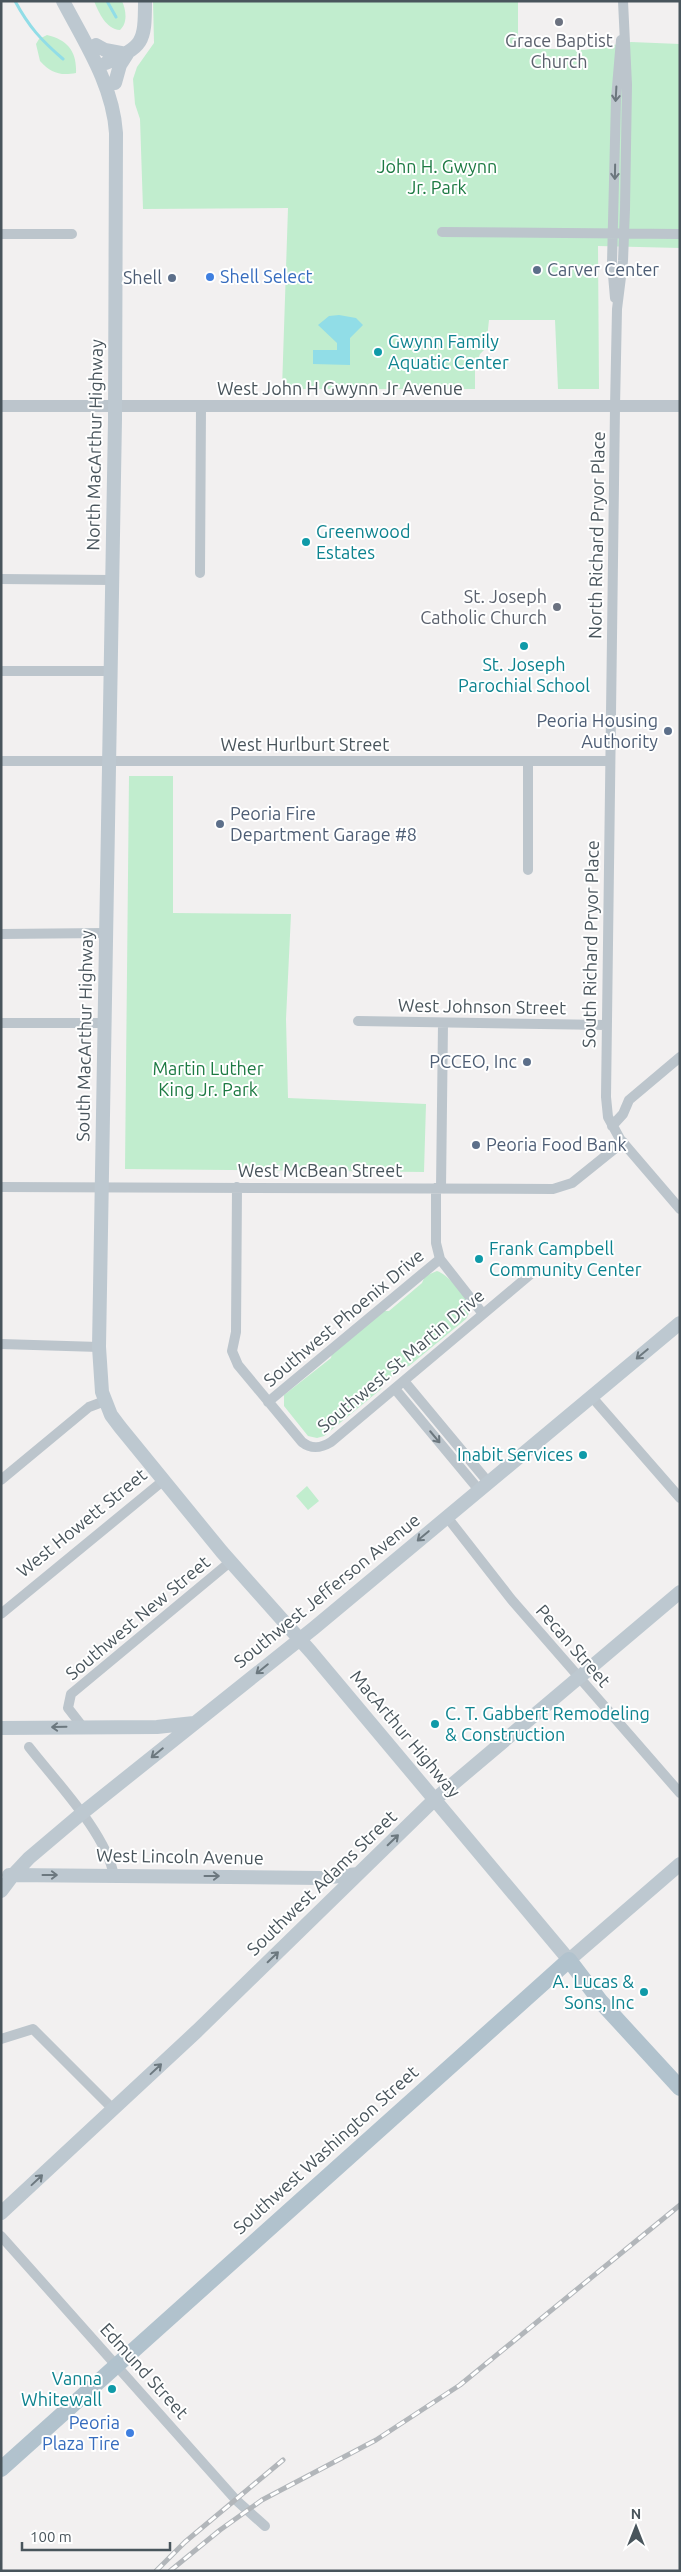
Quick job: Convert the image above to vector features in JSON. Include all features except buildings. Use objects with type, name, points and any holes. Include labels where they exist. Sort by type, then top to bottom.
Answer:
[{"type":"main road","name":"North MacArthur Highway","points":[[63,1],[99,70],[114,112],[116,133],[115,406],[110,671]]},
{"type":"main road","name":"North MacArthur Highway","points":[[73,1],[115,83],[123,114],[125,136],[117,218]]},
{"type":"main road","points":[[106,63],[127,54],[136,47],[142,36],[145,2]]},
{"type":"main road","points":[[96,45],[105,50],[127,54]]},
{"type":"main road","points":[[115,83],[120,65],[127,54]]},
{"type":"main road","name":"South MacArthur Highway","points":[[105,1401],[100,1376],[99,1347],[110,671]]},
{"type":"main road","name":"Southwest Jefferson Avenue","points":[[1,1891],[7,1875],[300,1639],[680,1323]]},
{"type":"main road","name":"MacArthur Highway","points":[[105,1401],[114,1420],[230,1562],[300,1639],[569,1960],[601,2002],[680,2088]]},
{"type":"main road","name":"Southwest Adams Street","points":[[1,2213],[197,2031],[434,1800],[680,1592]]},
{"type":"main road","points":[[1,1728],[156,1727],[195,1722]]},
{"type":"main road","name":"Southwest Washington Street","points":[[1,2469],[569,1960],[680,1864]]},
{"type":"main road","name":"West Lincoln Avenue","points":[[7,1875],[322,1878],[358,1874]]},
{"type":"street","name":"North Richard Pryor Place","points":[[610,761],[617,309],[623,261],[619,232],[627,85],[623,1]]},
{"type":"street","points":[[442,232],[680,234]]},
{"type":"street","points":[[1,234],[72,234]]},
{"type":"street","name":"West John H Gwynn Jr Avenue","points":[[1,406],[680,406]]},
{"type":"street","points":[[200,573],[201,407]]},
{"type":"street","points":[[1,579],[112,580]]},
{"type":"street","points":[[1,671],[110,671]]},
{"type":"street","name":"West Hurlburt Street","points":[[1,761],[610,761]]},
{"type":"street","points":[[528,761],[528,870]]},
{"type":"street","name":"South Richard Pryor Place","points":[[610,761],[606,1024],[607,1110],[612,1126]]},
{"type":"street","points":[[1,934],[105,933]]},
{"type":"street","name":"West Johnson Street","points":[[358,1021],[606,1024]]},
{"type":"street","points":[[1,1022],[104,1023]]},
{"type":"street","points":[[443,1023],[436,1243],[440,1260],[483,1314]]},
{"type":"street","points":[[680,1057],[629,1100],[623,1114],[612,1126],[623,1142],[680,1209]]},
{"type":"street","name":"West McBean Street","points":[[1,1187],[553,1188],[572,1183],[623,1142]]},
{"type":"street","points":[[237,1187],[236,1332],[232,1351],[238,1366],[268,1402]]},
{"type":"street","name":"Southwest Phoenix Drive","points":[[268,1402],[440,1260]]},
{"type":"street","name":"Southwest St Martin Drive","points":[[268,1402],[302,1442],[311,1448],[318,1448],[331,1442],[532,1273]]},
{"type":"street","points":[[1,1352],[6,1344],[99,1347]]},
{"type":"street","points":[[404,1381],[483,1486]]},
{"type":"street","points":[[395,1389],[483,1486]]},
{"type":"street","points":[[591,1396],[680,1498]]},
{"type":"street","points":[[1,1480],[90,1407],[105,1401]]},
{"type":"street","name":"West Howett Street","points":[[1,1614],[164,1480]]},
{"type":"street","name":"Pecan Street","points":[[447,1517],[511,1599],[680,1793]]},
{"type":"street","name":"Southwest New Street","points":[[82,1726],[68,1708],[71,1694],[230,1562]]},
{"type":"street","points":[[29,1747],[104,1845],[111,1860],[114,1876]]},
{"type":"street","points":[[1,2039],[33,2029],[113,2109]]},
{"type":"street","name":"Edmund Street","points":[[1,2236],[117,2364],[236,2500],[265,2526]]},
{"type":"green space","points":[[94,1],[122,1],[126,16],[123,27],[120,30],[107,24]]},
{"type":"green space","name":"John H. Gwynn Jr. Park","points":[[153,1],[518,1],[518,48],[584,50],[631,42],[680,44],[680,248],[598,246],[599,389],[558,389],[555,320],[489,320],[486,348],[480,354],[475,367],[475,389],[282,389],[288,208],[143,209],[140,119],[135,104],[133,79],[137,67],[154,43]]},
{"type":"green space","points":[[47,35],[61,40],[70,48],[75,59],[76,73],[56,73],[40,61],[36,44],[39,39]]},
{"type":"green space","name":"Martin Luther King Jr. Park","points":[[129,776],[173,776],[173,913],[291,914],[286,1019],[288,1098],[426,1104],[424,1172],[125,1169]]},
{"type":"green space","points":[[437,1271],[452,1281],[466,1298],[470,1307],[466,1319],[409,1366],[396,1372],[380,1390],[324,1436],[317,1438],[308,1436],[284,1406],[284,1395],[331,1358],[332,1353],[383,1311],[389,1311],[422,1283],[425,1276]]},
{"type":"green space","points":[[307,1486],[319,1501],[308,1510],[296,1496]]},
{"type":"water","points":[[339,315],[356,318],[363,325],[350,338],[350,365],[313,364],[313,350],[337,350],[337,343],[318,325],[329,316]]},
{"type":"waterway","points":[[15,1],[36,33],[63,59]]},
{"type":"waterway","points":[[107,1],[116,17]]},
{"type":"railway","points":[[170,2571],[220,2530],[262,2500],[376,2440],[460,2385],[680,2205]]},
{"type":"railway","points":[[156,2571],[185,2542],[283,2460]]},
{"type":"place","name":"Grace Baptist Church","points":[[559,22]]},
{"type":"place","name":"Carver Center","points":[[537,270]]},
{"type":"place","name":"Shell Select","points":[[210,277]]},
{"type":"place","name":"Shell","points":[[172,278]]},
{"type":"place","name":"Gwynn Family Aquatic Center","points":[[378,352]]},
{"type":"place","name":"Greenwood Estates","points":[[306,542]]},
{"type":"place","name":"St. Joseph Catholic Church","points":[[557,607]]},
{"type":"place","name":"St. Joseph Parochial School","points":[[524,646]]},
{"type":"place","name":"Peoria Housing Authority","points":[[668,731]]},
{"type":"place","name":"Peoria Fire Department Garage #8","points":[[220,824]]},
{"type":"place","name":"PCCEO, Inc","points":[[527,1062]]},
{"type":"place","name":"Peoria Food Bank","points":[[476,1145]]},
{"type":"place","name":"Frank Campbell Community Center","points":[[479,1259]]},
{"type":"place","name":"Inabit Services","points":[[583,1455]]},
{"type":"place","name":"C. T. Gabbert Remodeling & Construction","points":[[435,1724]]},
{"type":"place","name":"A. Lucas & Sons, Inc","points":[[644,1992]]},
{"type":"place","name":"Vanna Whitewall","points":[[112,2389]]},
{"type":"place","name":"Peoria Plaza Tire","points":[[130,2433]]}]
